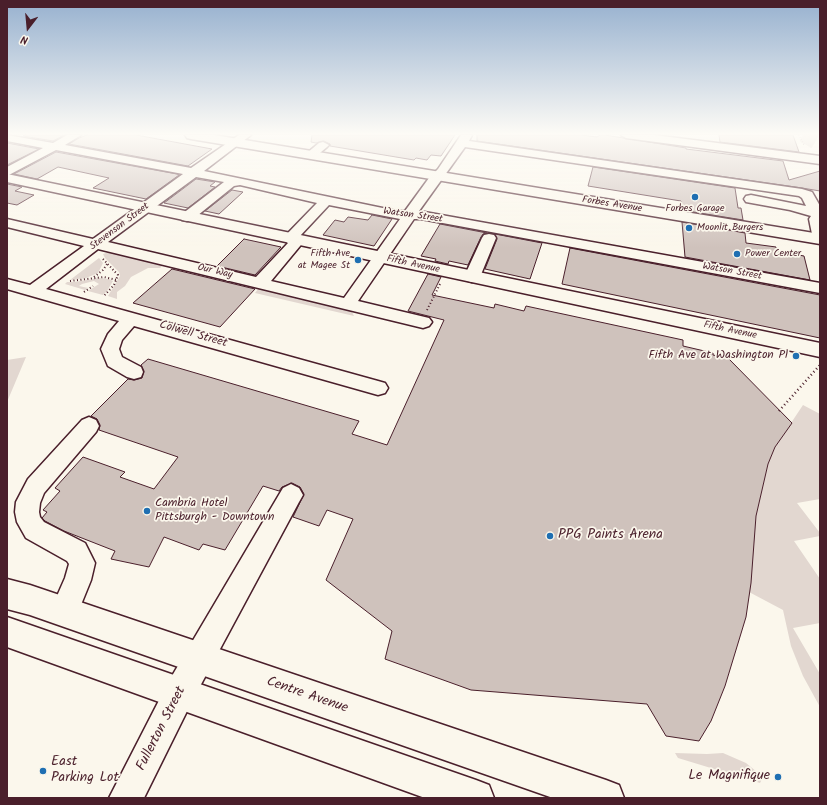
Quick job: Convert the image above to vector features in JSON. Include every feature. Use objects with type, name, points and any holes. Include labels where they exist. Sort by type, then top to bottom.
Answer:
[{"type":"main road","name":"Forbes Avenue","points":[[417,173],[820,239]]},
{"type":"main road","name":"Fifth Avenue","points":[[7,178],[379,258],[820,350]]},
{"type":"main road","name":"Centre Avenue","points":[[7,594],[30,600],[589,795]]},
{"type":"main road","points":[[7,632],[476,798]]},
{"type":"street","name":"Stevenson Street","points":[[33,291],[98,250],[144,208],[193,173]]},
{"type":"street","name":"Watson Street","points":[[197,173],[326,201],[397,214],[421,215],[820,288]]},
{"type":"street","points":[[348,304],[409,215],[440,173]]},
{"type":"street","points":[[674,173],[802,193],[807,195],[813,206],[820,214]]},
{"type":"street","points":[[187,217],[230,182],[240,181]]},
{"type":"street","points":[[751,199],[791,206],[820,214]]},
{"type":"street","points":[[260,283],[326,201]]},
{"type":"street","points":[[820,214],[816,219],[820,239]]},
{"type":"street","name":"Our Way","points":[[7,223],[98,250],[260,283],[348,304],[424,317]]},
{"type":"street","points":[[472,277],[489,238]]},
{"type":"street","name":"Colwell Street","points":[[7,284],[378,388]]},
{"type":"street","points":[[131,318],[114,338],[110,349],[115,361],[134,372]]},
{"type":"street","points":[[64,612],[78,580],[82,564],[76,552],[35,530],[29,522],[27,512],[28,502],[36,486],[89,426]]},
{"type":"street","name":"Fullerton Street","points":[[126,798],[180,692],[291,495]]},
{"type":"path","points":[[98,250],[107,264],[117,273],[117,280],[106,295]]},
{"type":"path","points":[[92,278],[103,270],[107,264]]},
{"type":"path","points":[[69,281],[104,277],[117,280]]},
{"type":"path","points":[[424,317],[442,280]]},
{"type":"path","points":[[86,290],[93,286]]},
{"type":"path","points":[[779,411],[820,364]]},
{"type":"shaded area","points":[[109,252],[163,265],[160,268],[148,268],[131,277],[125,286],[117,292],[117,299],[108,296],[120,276],[119,272],[103,254]]},
{"type":"shaded area","points":[[99,258],[103,263],[98,273],[86,278],[70,280]]},
{"type":"shaded area","points":[[99,278],[113,281],[103,295],[88,291],[99,284],[94,281],[79,286],[88,288],[85,290],[65,284],[67,282]]},
{"type":"shaded area","points":[[259,288],[351,310],[354,316],[255,293]]},
{"type":"shaded area","points":[[26,357],[7,402],[7,360]]},
{"type":"shaded area","points":[[803,405],[820,414],[820,499],[797,503],[820,533],[820,536],[794,541],[820,579],[820,623],[793,628],[820,674],[820,707],[803,676],[791,646],[783,610],[749,592],[756,516],[768,464],[775,447]]},
{"type":"shaded area","points":[[675,753],[723,753],[746,763],[763,777],[760,783],[678,758]]},
{"type":"building","points":[[17,173],[48,173],[37,179],[14,174]]},
{"type":"building","points":[[84,173],[169,173],[179,175],[146,199],[93,188],[109,178]]},
{"type":"building","name":"Forbes Garage","points":[[592,173],[631,173],[735,188],[738,208],[741,208],[743,220],[681,210],[681,201],[588,186]]},
{"type":"building","points":[[695,173],[787,173],[789,180],[815,173],[820,173],[820,191]]},
{"type":"building","points":[[196,179],[215,182],[210,186],[215,187],[188,208],[164,203]]},
{"type":"building","points":[[7,184],[22,187],[15,191],[34,195],[17,205],[7,203]]},
{"type":"building","points":[[232,190],[243,192],[219,214],[205,211]]},
{"type":"building","points":[[372,215],[392,219],[374,246],[323,235],[335,220],[344,222],[348,217],[368,220]]},
{"type":"building","name":"Power Center","points":[[682,222],[745,233],[746,243],[776,247],[777,251],[804,256],[810,280],[685,257]]},
{"type":"building","points":[[440,224],[487,233],[483,234],[481,237],[468,265],[449,261],[448,264],[435,261],[436,259],[421,256]]},
{"type":"building","points":[[495,234],[542,243],[530,279],[485,269],[497,239]]},
{"type":"building","points":[[244,239],[281,247],[255,275],[217,266]]},
{"type":"building","points":[[570,248],[820,295],[820,338],[562,284]]},
{"type":"building","points":[[172,269],[255,289],[220,327],[133,303]]},
{"type":"building","name":"PPG Paints Arena","points":[[428,274],[441,277],[432,295],[494,308],[495,304],[524,311],[526,306],[683,340],[683,346],[728,358],[792,423],[775,447],[768,464],[756,516],[751,583],[746,617],[725,686],[711,721],[699,741],[666,736],[647,704],[471,690],[385,659],[392,631],[326,580],[353,519],[327,510],[319,526],[293,517],[304,494],[300,487],[292,483],[282,487],[279,491],[263,486],[225,550],[203,544],[199,550],[164,537],[149,567],[111,559],[115,551],[64,531],[42,518],[47,512],[43,510],[60,491],[55,488],[83,457],[125,472],[120,477],[154,489],[178,457],[99,430],[100,425],[97,419],[91,416],[128,379],[134,380],[142,378],[144,371],[141,365],[148,359],[359,421],[352,434],[387,445],[444,320],[408,311]]},
{"type":"place","name":"Forbes Garage","points":[[695,197]]},
{"type":"place","name":"Moonlit Burgers","points":[[689,228]]},
{"type":"place","name":"Power Center","points":[[737,254]]},
{"type":"place","name":"Fifth Ave at Magee St","points":[[358,260]]},
{"type":"place","name":"Fifth Ave at Washington Pl","points":[[796,356]]},
{"type":"place","name":"Cambria Hotel Pittsburgh - Downtown","points":[[147,511]]},
{"type":"place","name":"PPG Paints Arena","points":[[550,536]]},
{"type":"place","name":"East Parking Lot","points":[[43,771]]},
{"type":"place","name":"Le Magnifique","points":[[778,777]]}]
